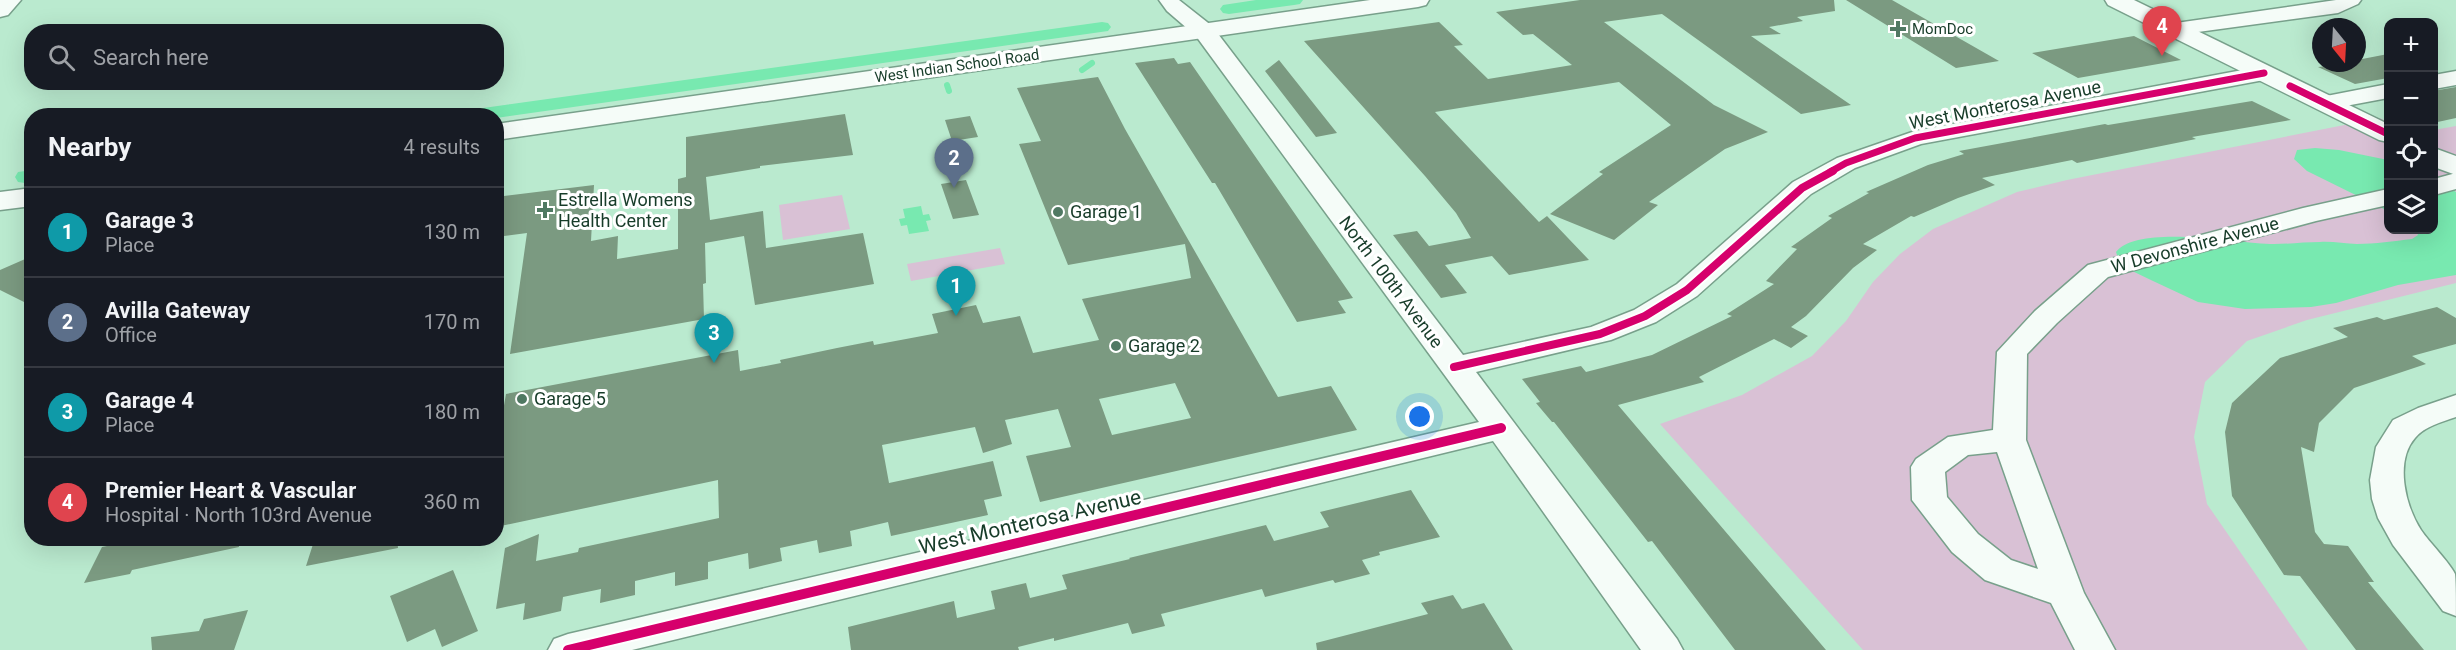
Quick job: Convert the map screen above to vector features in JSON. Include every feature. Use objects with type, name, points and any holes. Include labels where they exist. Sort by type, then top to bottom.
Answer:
[{"type":"main road","points":[[0,10],[10,0]]},
{"type":"main road","name":"West Indian School Road","points":[[504,131],[1418,0]]},
{"type":"main road","points":[[2116,0],[2384,132]]},
{"type":"main road","points":[[2438,158],[2456,167]]},
{"type":"main road","points":[[0,201],[24,198]]},
{"type":"street","points":[[1169,0],[1204,31]]},
{"type":"street","points":[[1193,0],[1204,31]]},
{"type":"street","points":[[2176,29],[2338,7],[2351,0]]},
{"type":"street","name":"North 100th Avenue","points":[[1204,31],[1501,428],[1663,650]]},
{"type":"street","name":"West Monterosa Avenue","points":[[1454,368],[1600,334],[1645,316],[1688,290],[1725,254],[1802,188],[1846,163],[1915,138],[2264,73]]},
{"type":"street","points":[[2438,81],[2456,78]]},
{"type":"street","points":[[2325,103],[2384,92]]},
{"type":"street","points":[[2438,186],[2456,182]]},
{"type":"street","name":"W Devonshire Avenue","points":[[2095,650],[2065,593],[2009,440],[2012,352],[2046,317],[2098,272],[2312,214],[2384,198]]},
{"type":"street","points":[[2456,406],[2406,426],[2393,445],[2387,470],[2386,489],[2392,508],[2409,539],[2456,601]]},
{"type":"street","name":"West Monterosa Avenue","points":[[568,650],[1501,428]]},
{"type":"street","points":[[2009,440],[1960,445],[1928,467],[1930,500],[1965,543],[1998,570],[2065,593]]},
{"type":"shaded area","points":[[2380,118],[2384,120],[2384,234],[2438,234],[2438,129],[2456,126],[2456,283],[2307,320],[2247,341],[2205,382],[2194,437],[2207,504],[2308,650],[1863,650],[1660,424],[1742,395],[1812,356],[1846,321],[1873,282],[1900,254],[1933,229],[2017,192]]},
{"type":"shaded area","points":[[2315,148],[2339,150],[2384,159],[2384,209],[2307,171],[2294,159],[2297,150]]},
{"type":"shaded area","points":[[2438,181],[2456,192],[2456,275],[2398,285],[2336,303],[2311,307],[2245,309],[2198,302],[2128,269],[2119,261],[2116,252],[2128,243],[2167,237],[2274,244],[2325,242],[2364,244],[2412,239],[2418,235],[2438,234]]},
{"type":"shaded area","points":[[842,195],[850,229],[783,240],[779,205]]},
{"type":"shaded area","points":[[921,206],[923,215],[929,214],[931,220],[926,221],[929,231],[909,234],[907,225],[901,226],[899,219],[905,218],[903,209]]},
{"type":"shaded area","points":[[1000,248],[1005,264],[911,281],[907,264]]},
{"type":"building","points":[[1580,0],[1834,0],[1835,11],[1797,17],[1803,21],[1769,27],[1781,34],[1751,36],[1851,105],[1801,114],[1662,14],[1604,22],[1714,105],[1768,132],[1725,149],[1649,202],[1658,205],[1614,240],[1550,214],[1603,174],[1599,172],[1671,125],[1619,82],[1435,112],[1539,222],[1547,216],[1589,260],[1509,275],[1492,256],[1445,265],[1467,293],[1441,298],[1393,235],[1417,231],[1429,246],[1471,238],[1456,213],[1425,176],[1304,41],[1439,22],[1463,45],[1454,46],[1488,79],[1572,65],[1533,34],[1523,35],[1496,12]]},
{"type":"building","points":[[1846,0],[1892,0],[1999,61],[1956,68]]},
{"type":"building","points":[[2134,36],[2181,60],[2078,78],[2032,53]]},
{"type":"building","points":[[2384,55],[2384,79],[2355,84],[2329,72],[2366,72],[2366,58]]},
{"type":"building","points":[[1174,58],[1178,64],[1190,62],[1353,298],[1338,301],[1346,313],[1297,322],[1215,183],[1212,183],[1135,63]]},
{"type":"building","points":[[1279,60],[1337,133],[1316,137],[1265,71]]},
{"type":"building","points":[[1098,77],[1125,129],[1278,397],[1331,386],[1357,430],[1040,502],[1026,456],[1071,447],[1058,409],[1005,420],[1012,444],[983,453],[975,427],[882,445],[889,483],[993,461],[1002,496],[984,500],[988,515],[891,536],[888,522],[850,531],[852,546],[819,553],[817,540],[780,548],[782,561],[749,569],[748,553],[708,562],[708,579],[675,586],[675,572],[635,581],[635,595],[600,603],[601,589],[563,597],[561,611],[523,620],[525,603],[496,609],[505,548],[539,534],[536,561],[578,552],[579,548],[719,518],[718,480],[504,525],[504,405],[506,394],[738,350],[740,371],[781,363],[780,360],[873,341],[874,345],[938,333],[932,314],[976,305],[983,323],[1020,316],[1033,353],[1099,340],[1082,299],[1191,278],[1185,244],[1068,265],[1019,144],[1041,141],[1017,88]],"holes":[[[1175,383],[1191,418],[1112,435],[1099,399]]]},
{"type":"building","points":[[2456,87],[2456,118],[2438,122],[2438,90]]},
{"type":"building","points":[[2252,101],[2291,120],[2192,137],[2196,139],[2077,163],[2072,160],[1982,178],[1995,185],[1914,217],[1911,216],[1863,244],[1877,250],[1853,268],[1806,316],[1791,327],[1808,336],[1791,348],[1774,339],[1699,377],[1704,382],[1618,405],[1826,650],[1735,650],[1652,541],[1648,542],[1554,422],[1536,403],[1540,402],[1522,379],[1581,366],[1586,372],[1652,355],[1732,316],[1727,314],[1774,284],[1766,281],[1797,249],[1791,247],[1832,218],[1828,216],[1869,193],[1866,192],[1928,165],[1964,154],[1959,151],[2105,124]]},
{"type":"building","points":[[845,114],[853,155],[760,166],[760,168],[706,177],[710,220],[763,211],[766,248],[863,233],[874,284],[755,305],[744,236],[705,243],[704,319],[510,354],[527,233],[504,236],[504,196],[594,185],[591,241],[618,236],[617,259],[678,249],[678,179],[686,177],[686,137]]},
{"type":"building","points":[[970,116],[978,137],[952,141],[945,120]]},
{"type":"building","points":[[966,180],[979,215],[953,219],[941,184]]},
{"type":"building","points":[[24,260],[24,302],[0,290],[0,270]]},
{"type":"building","points":[[2437,307],[2456,318],[2456,344],[2412,356],[2426,364],[2354,388],[2319,423],[2314,452],[2301,447],[2315,532],[2324,544],[2348,546],[2374,582],[2368,582],[2424,650],[2356,650],[2300,576],[2284,575],[2232,496],[2225,432],[2232,403],[2280,358],[2348,337],[2333,328],[2377,317],[2384,320]]},
{"type":"building","points":[[1411,490],[1440,537],[1379,552],[1380,555],[1362,560],[1370,574],[1335,583],[1333,580],[1265,597],[1262,589],[1161,614],[1165,626],[1132,634],[1128,623],[1054,641],[1054,638],[1018,647],[1019,650],[851,650],[848,627],[954,601],[957,618],[995,609],[991,591],[1026,583],[1030,598],[1067,589],[1062,575],[1266,525],[1274,541],[1329,527],[1320,512]]},
{"type":"building","points":[[312,546],[398,546],[398,548],[306,566]]},
{"type":"building","points":[[102,547],[239,547],[132,570],[130,574],[84,583]]},
{"type":"building","points":[[453,570],[478,631],[442,647],[435,629],[407,642],[390,596]]},
{"type":"building","points":[[1453,595],[1462,609],[1484,603],[1513,650],[1317,650],[1316,643],[1428,614],[1421,603]]},
{"type":"building","points":[[248,610],[234,650],[152,650],[151,637],[199,631],[204,619]]},
{"type":"waterway","points":[[1229,9],[1294,0]]},
{"type":"waterway","points":[[504,111],[1102,27]]},
{"type":"waterway","points":[[1082,70],[1092,63]]},
{"type":"waterway","points":[[947,85],[949,91]]},
{"type":"cycle path","points":[[1454,367],[1600,334],[1645,316],[1687,290],[1802,188],[1846,163],[1915,138],[2264,73]]},
{"type":"cycle path","points":[[2290,86],[2384,132]]},
{"type":"cycle path","points":[[568,650],[1501,428]]},
{"type":"place","name":"MomDoc","points":[[1898,29]]},
{"type":"place","name":"Premier Heart & Vascular","points":[[2162,56]]},
{"type":"place","name":"Avilla Gateway","points":[[954,188]]},
{"type":"place","name":"Estrella Womens Health Center","points":[[545,210]]},
{"type":"place","name":"Garage 1","points":[[1058,212]]},
{"type":"place","name":"Garage 3","points":[[956,316]]},
{"type":"place","name":"Garage 2","points":[[1116,346]]},
{"type":"place","name":"Garage 4","points":[[714,363]]},
{"type":"place","name":"Garage 5","points":[[522,399]]}]
